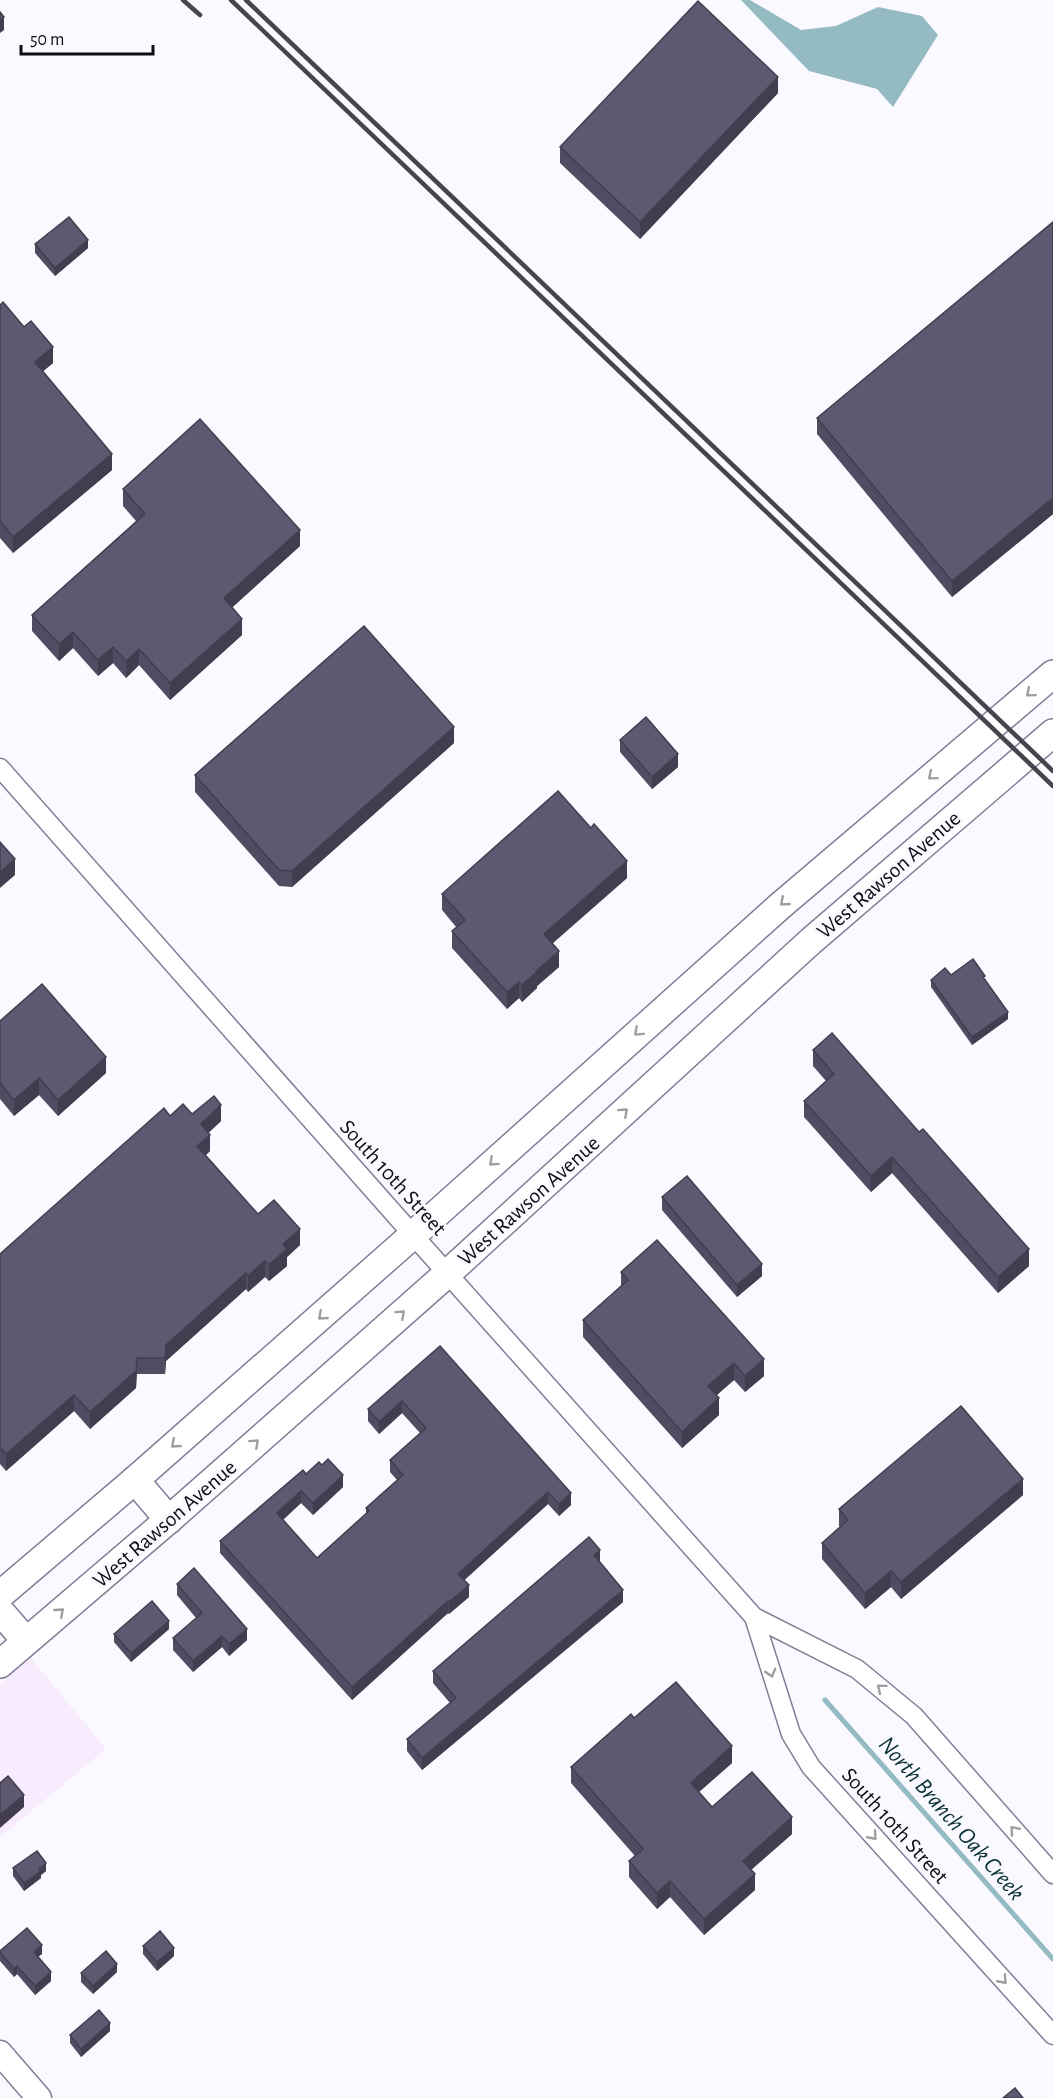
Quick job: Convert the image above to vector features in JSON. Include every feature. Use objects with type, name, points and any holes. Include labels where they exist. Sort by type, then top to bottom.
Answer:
[{"type":"main road","name":"West Rawson Avenue","points":[[0,1595],[135,1480],[413,1235],[780,906],[1053,674]]},
{"type":"main road","name":"West Rawson Avenue","points":[[0,1664],[169,1520],[448,1273],[811,941],[1053,733]]},
{"type":"main road","points":[[135,1480],[169,1520]]},
{"type":"main road","points":[[0,1611],[26,1641]]},
{"type":"street","name":"South 10th Street","points":[[0,768],[754,1617],[856,1669],[914,1716],[1053,1874]]},
{"type":"street","name":"South 10th Street","points":[[754,1617],[791,1734],[811,1767],[1053,2035]]},
{"type":"street","points":[[0,2053],[39,2098]]},
{"type":"shaded area","points":[[31,1658],[106,1749],[0,1837],[0,1684]]},
{"type":"water","points":[[741,0],[750,0],[801,30],[836,26],[878,7],[922,16],[938,35],[893,107],[877,89],[809,71]]},
{"type":"building","points":[[698,1],[778,77],[640,222],[560,147]]},
{"type":"building","points":[[69,217],[88,240],[55,268],[35,244]]},
{"type":"building","points":[[1053,222],[1053,498],[952,581],[817,418]]},
{"type":"building","points":[[3,302],[24,327],[31,321],[53,347],[35,362],[112,454],[13,537],[0,521],[0,305]]},
{"type":"building","points":[[200,419],[300,530],[224,598],[242,619],[170,683],[139,649],[126,661],[113,647],[98,660],[73,632],[59,644],[32,615],[145,514],[123,489]]},
{"type":"building","points":[[364,626],[454,727],[292,871],[279,870],[195,775]]},
{"type":"building","points":[[646,717],[678,754],[652,777],[620,740]]},
{"type":"building","points":[[558,791],[591,828],[594,824],[627,861],[544,934],[559,951],[522,985],[519,982],[507,992],[452,931],[465,920],[442,894]]},
{"type":"building","points":[[0,842],[15,859],[0,872]]},
{"type":"building","points":[[973,959],[1008,1012],[972,1037],[931,980],[945,968],[951,975]]},
{"type":"building","points":[[42,984],[106,1057],[58,1100],[39,1078],[14,1100],[0,1083],[0,1021]]},
{"type":"building","points":[[832,1033],[919,1132],[923,1129],[1029,1249],[998,1277],[892,1157],[871,1176],[804,1101],[834,1074],[813,1050]]},
{"type":"building","points":[[214,1096],[221,1105],[201,1124],[210,1135],[197,1146],[258,1214],[274,1200],[300,1229],[283,1244],[287,1249],[269,1265],[265,1261],[248,1276],[246,1273],[166,1345],[165,1358],[137,1358],[136,1371],[90,1412],[74,1395],[6,1454],[0,1447],[0,1254],[164,1108],[170,1116],[183,1104],[192,1114]]},
{"type":"building","points":[[687,1176],[762,1264],[737,1285],[662,1197]]},
{"type":"building","points":[[657,1240],[764,1359],[745,1376],[734,1363],[708,1386],[719,1398],[682,1432],[583,1320],[628,1280],[621,1272]]},
{"type":"building","points":[[440,1346],[571,1493],[559,1504],[548,1492],[458,1574],[469,1585],[352,1687],[220,1541],[303,1470],[306,1474],[319,1462],[322,1465],[328,1459],[343,1475],[313,1503],[301,1491],[277,1513],[317,1558],[369,1511],[366,1508],[403,1475],[390,1460],[426,1428],[402,1401],[379,1422],[368,1409]]},
{"type":"building","points":[[961,1406],[1023,1479],[901,1582],[891,1571],[865,1593],[822,1543],[848,1520],[839,1509]]},
{"type":"building","points":[[589,1537],[600,1550],[594,1555],[623,1590],[422,1758],[407,1739],[456,1698],[433,1671]]},
{"type":"building","points":[[194,1568],[247,1629],[229,1644],[222,1636],[193,1661],[173,1638],[202,1613],[177,1584]]},
{"type":"building","points":[[152,1601],[169,1621],[131,1653],[114,1634]]},
{"type":"building","points":[[676,1682],[732,1746],[691,1783],[712,1807],[752,1772],[792,1817],[743,1861],[755,1874],[704,1919],[670,1881],[657,1893],[629,1861],[643,1849],[571,1767],[631,1714],[634,1718]]},
{"type":"building","points":[[8,1776],[24,1795],[0,1815],[0,1783]]},
{"type":"building","points":[[37,1851],[46,1863],[39,1869],[41,1871],[24,1883],[13,1868]]},
{"type":"building","points":[[27,1928],[42,1945],[34,1952],[51,1972],[35,1986],[17,1966],[14,1969],[0,1952]]},
{"type":"building","points":[[160,1931],[174,1948],[157,1962],[143,1946]]},
{"type":"building","points":[[106,1951],[117,1964],[93,1986],[81,1973]]},
{"type":"building","points":[[99,2010],[110,2023],[81,2049],[70,2035]]},
{"type":"building","points":[[1015,2088],[1023,2098],[1003,2098]]},
{"type":"waterway","name":"North Branch Oak Creek","points":[[825,1700],[1053,1959]]},
{"type":"railway","points":[[183,0],[200,15]]},
{"type":"railway","points":[[231,0],[1053,786]]},
{"type":"railway","points":[[246,0],[1053,771]]}]
